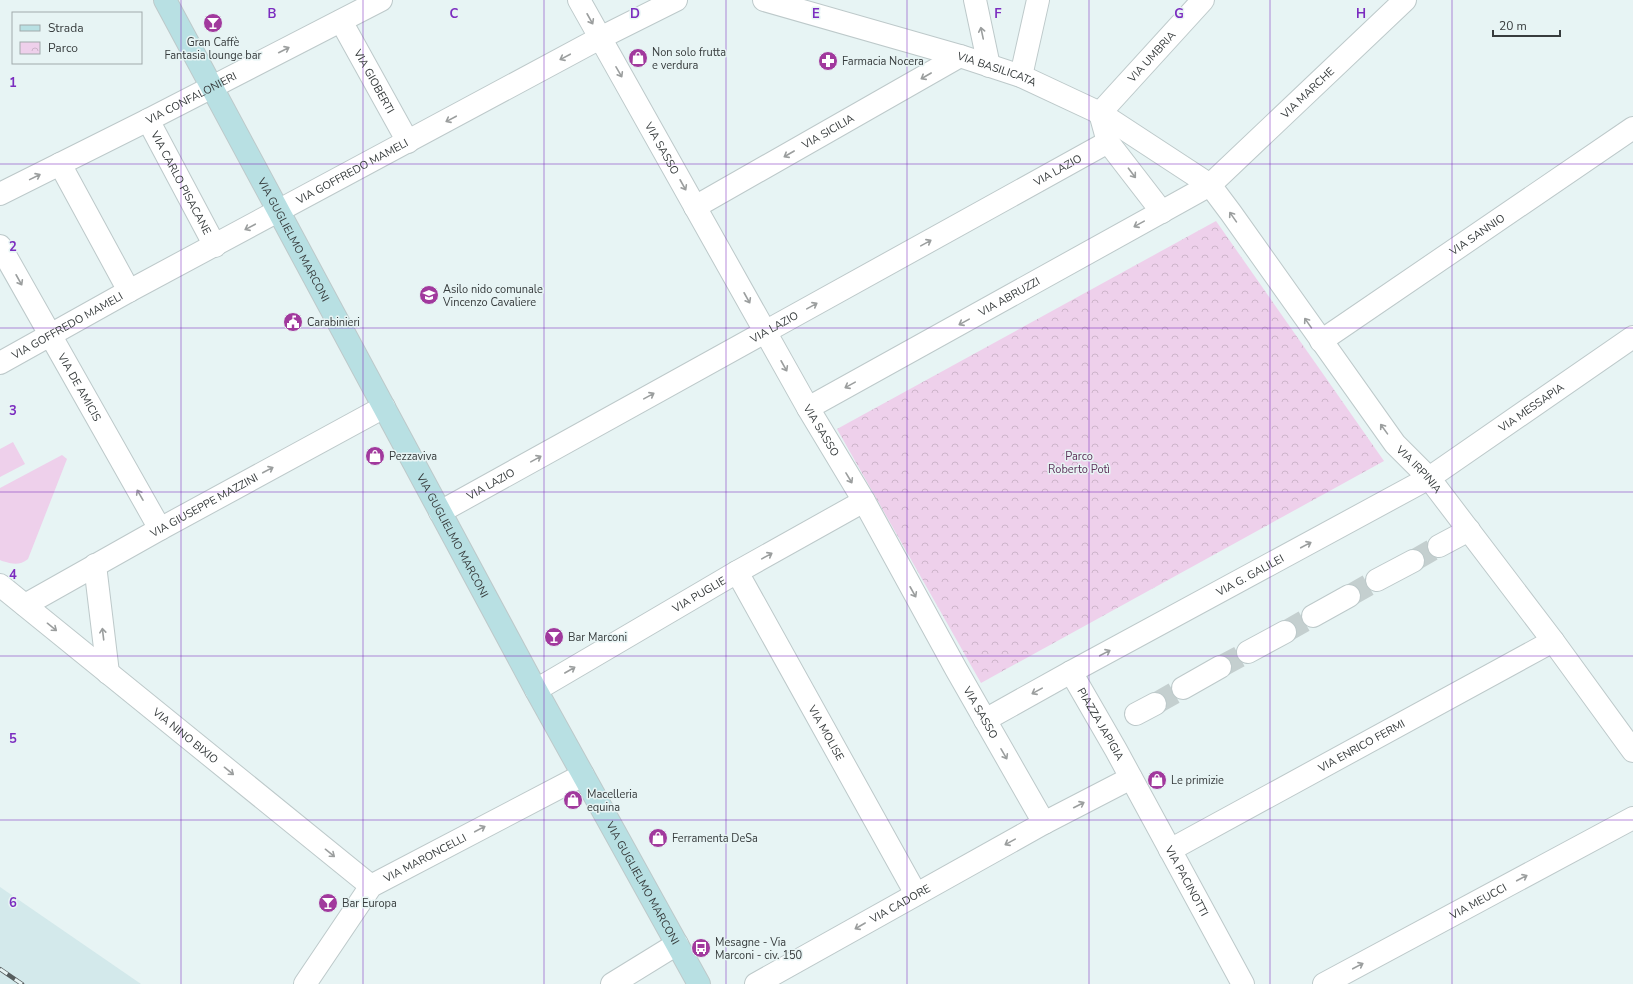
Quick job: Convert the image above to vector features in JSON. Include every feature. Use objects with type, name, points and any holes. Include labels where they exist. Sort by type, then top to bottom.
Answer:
[{"type":"main road","name":"VIA GUGLIELMO MARCONI","points":[[165,0],[280,211],[536,690],[699,984]]},
{"type":"street","name":"VIA CONFALONIERI","points":[[0,194],[148,120],[381,0]]},
{"type":"street","name":"VIA SASSO","points":[[579,0],[808,408],[864,501],[985,720],[1044,823]]},
{"type":"street","points":[[600,38],[676,0]]},
{"type":"street","points":[[975,0],[989,66]]},
{"type":"street","points":[[1021,76],[1038,0]]},
{"type":"street","name":"VIA UMBRIA","points":[[1100,114],[1203,0]]},
{"type":"street","name":"VIA MARCHE","points":[[1210,185],[1405,0]]},
{"type":"street","name":"VIA BASILICATA","points":[[774,1],[960,56],[1021,76],[1100,114],[1210,185]]},
{"type":"street","name":"VIA GIOBERTI","points":[[341,21],[408,142]]},
{"type":"street","name":"VIA GOFFREDO MAMELI","points":[[0,363],[129,291],[600,38]]},
{"type":"street","name":"VIA SICILIA","points":[[695,207],[960,56]]},
{"type":"street","points":[[1100,114],[1108,142],[1162,212]]},
{"type":"street","name":"VIA CARLO PISACANE","points":[[148,120],[215,246]]},
{"type":"street","name":"VIA SANNIO","points":[[1321,341],[1633,128]]},
{"type":"street","name":"VIA LAZIO","points":[[440,512],[1108,142]]},
{"type":"street","points":[[60,164],[129,291]]},
{"type":"street","name":"VIA ABRUZZI","points":[[808,408],[1210,185]]},
{"type":"street","name":"VIA IRPINIA","points":[[1210,185],[1395,444],[1429,478],[1553,641],[1633,751]]},
{"type":"street","name":"VIA DE AMICIS","points":[[0,246],[160,528]]},
{"type":"street","name":"VIA MESSAPIA","points":[[1429,478],[1633,336]]},
{"type":"street","name":"VIA GIUSEPPE MAZZINI","points":[[25,605],[160,528],[384,407]]},
{"type":"street","name":"VIA G. GALILEI","points":[[1071,672],[1429,478]]},
{"type":"street","name":"VIA PUGLIE","points":[[536,690],[737,572],[864,501]]},
{"type":"street","points":[[1440,546],[1469,530]]},
{"type":"street","points":[[1377,580],[1413,561]]},
{"type":"street","points":[[95,565],[108,673]]},
{"type":"street","name":"VIA MOLISE","points":[[737,572],[916,894]]},
{"type":"street","name":"VIA NINO BIXIO","points":[[0,585],[371,886]]},
{"type":"street","points":[[1313,616],[1348,596]]},
{"type":"street","points":[[1248,652],[1285,632]]},
{"type":"street","name":"VIA ENRICO FERMI","points":[[1170,850],[1553,641]]},
{"type":"street","points":[[1183,688],[1220,667]]},
{"type":"street","points":[[985,720],[1071,672]]},
{"type":"street","name":"PIAZZA JAPIGIA","points":[[1071,672],[1131,778]]},
{"type":"street","name":"VIA MARONCELLI","points":[[305,984],[371,886],[583,775]]},
{"type":"street","points":[[1044,823],[1131,778]]},
{"type":"street","name":"VIA PACINOTTI","points":[[1131,778],[1243,984]]},
{"type":"street","name":"VIA MEUCCI","points":[[1324,984],[1633,818]]},
{"type":"street","name":"VIA CADORE","points":[[756,984],[1044,823]]},
{"type":"street","points":[[612,984],[677,944]]},
{"type":"shaded area","points":[[0,887],[141,984],[0,984]]},
{"type":"green space","name":"Parco Roberto Potì","points":[[1216,221],[1384,461],[981,683],[837,429]]},
{"type":"green space","points":[[13,442],[25,464],[0,477],[0,449]]},
{"type":"green space","points":[[62,455],[67,459],[28,559],[22,563],[16,564],[0,560],[0,488]]},
{"type":"tunnel","points":[[1413,561],[1439,546]]},
{"type":"tunnel","points":[[1349,596],[1377,580]]},
{"type":"tunnel","points":[[1285,632],[1313,616]]},
{"type":"tunnel","points":[[1220,667],[1248,652]]},
{"type":"tunnel","points":[[1155,704],[1183,688]]},
{"type":"railway","points":[[0,969],[22,984]]},
{"type":"place","name":"Gran Caffè Fantasia lounge bar","points":[[213,23]]},
{"type":"place","name":"Non solo frutta e verdura","points":[[638,58]]},
{"type":"place","name":"Farmacia Nocera","points":[[828,61]]},
{"type":"place","name":"Asilo nido comunale Vincenzo Cavaliere","points":[[429,295]]},
{"type":"place","name":"Carabinieri","points":[[293,322]]},
{"type":"place","name":"Pezzaviva","points":[[375,456]]},
{"type":"place","name":"Bar Marconi","points":[[554,637]]},
{"type":"place","name":"Le primizie","points":[[1157,780]]},
{"type":"place","name":"Macelleria equina","points":[[573,800]]},
{"type":"place","name":"Ferramenta DeSa","points":[[658,838]]},
{"type":"place","name":"Bar Europa","points":[[328,903]]},
{"type":"place","name":"Mesagne - Via Marconi - civ. 150","points":[[701,948]]}]
